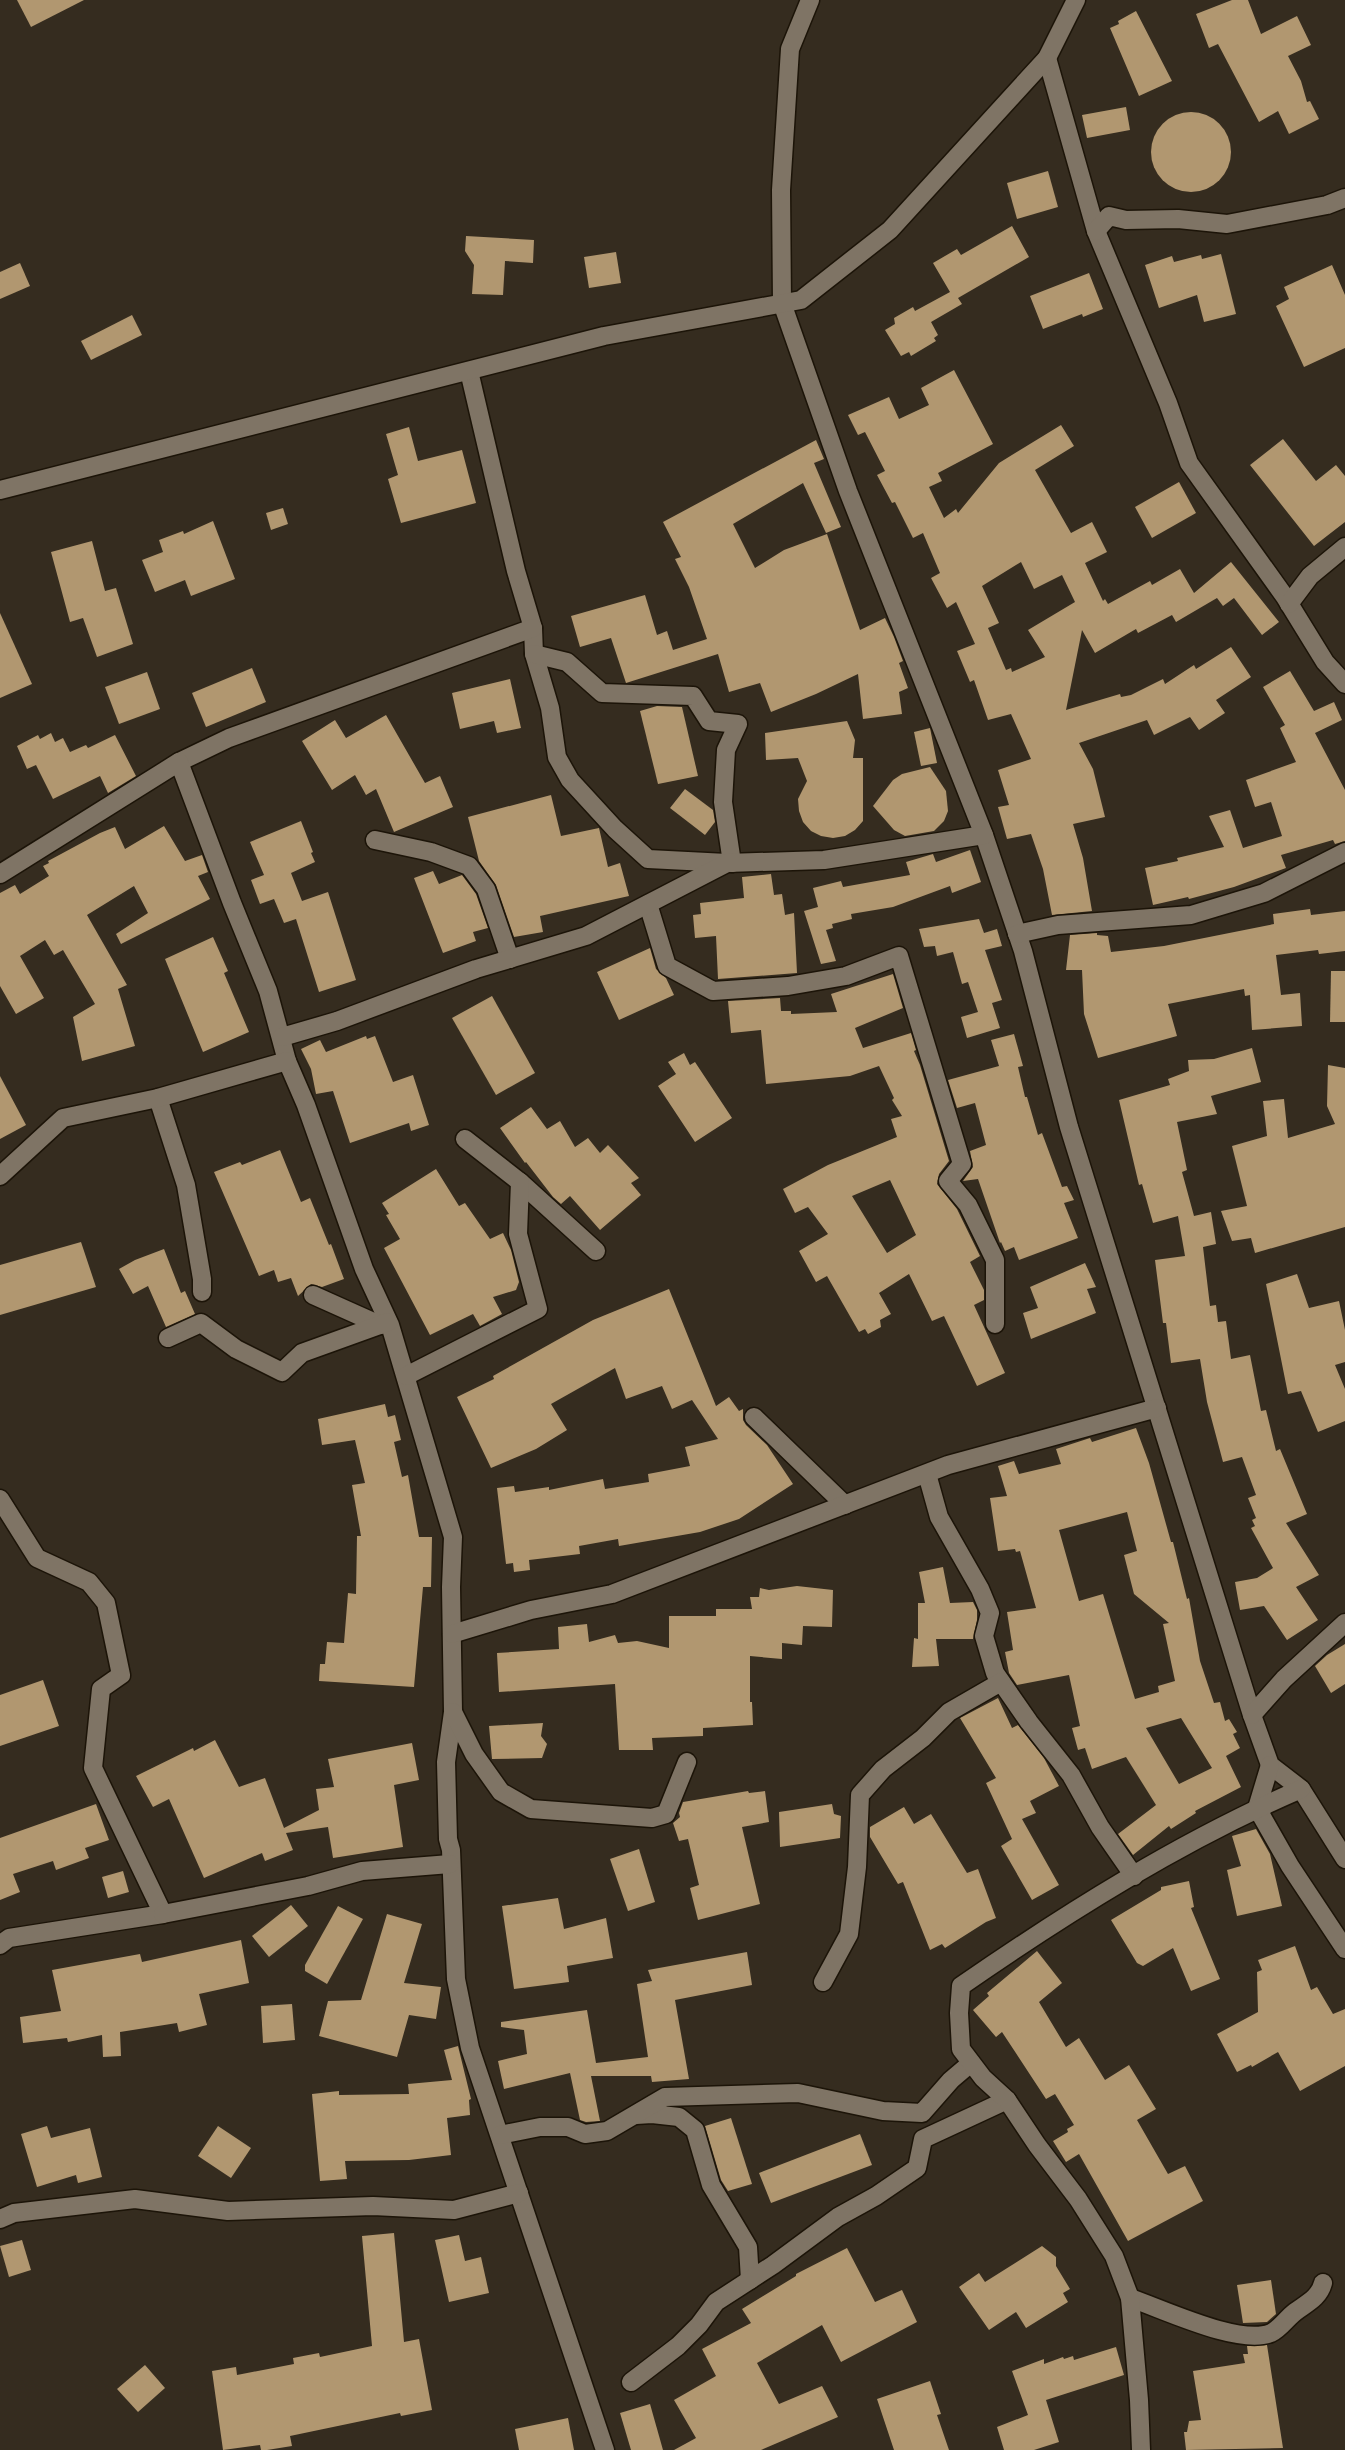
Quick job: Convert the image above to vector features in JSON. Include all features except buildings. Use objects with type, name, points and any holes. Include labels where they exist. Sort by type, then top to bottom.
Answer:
[{"type":"street","points":[[810,0],[790,49],[781,190],[782,303],[848,491],[984,835],[1017,934],[1069,1127],[1252,1715],[1270,1765],[1301,1789],[1345,1858]]},
{"type":"street","points":[[0,490],[604,336],[801,300],[890,230],[1047,58],[1076,0]]},
{"type":"street","points":[[1047,58],[1096,231],[1168,403],[1190,464],[1289,604],[1325,662],[1345,684]]},
{"type":"street","points":[[1096,231],[1109,216],[1125,220],[1178,219],[1227,224],[1327,205],[1345,198]]},
{"type":"street","points":[[469,371],[516,571],[533,628],[534,654],[550,708],[557,757],[577,788],[615,829],[648,859],[730,863],[824,860],[984,835]]},
{"type":"street","points":[[1289,604],[1310,576],[1345,547]]},
{"type":"street","points":[[0,874],[180,762],[229,738],[533,628]]},
{"type":"street","points":[[534,654],[567,662],[602,693],[693,696],[709,721],[738,724],[726,750],[723,802],[730,863]]},
{"type":"street","points":[[180,762],[232,903],[268,991],[287,1061],[306,1105],[384,1324],[406,1376],[453,1537],[451,1587],[453,1712],[446,1762],[456,1978],[470,2048],[605,2450]]},
{"type":"street","points":[[375,840],[431,852],[469,866],[486,890],[510,959]]},
{"type":"street","points":[[1017,934],[1058,925],[1191,915],[1264,893],[1345,852]]},
{"type":"street","points":[[282,1037],[337,1021],[476,969],[586,936],[730,863]]},
{"type":"street","points":[[648,904],[668,966],[713,991],[800,984],[846,976],[899,956],[962,1164],[948,1181],[968,1205],[995,1260],[995,1324]]},
{"type":"street","points":[[0,1176],[63,1118],[158,1098],[287,1061]]},
{"type":"street","points":[[158,1098],[186,1185],[202,1279],[202,1292]]},
{"type":"street","points":[[465,1139],[520,1182],[596,1251]]},
{"type":"street","points":[[406,1376],[538,1309],[518,1234],[520,1182]]},
{"type":"street","points":[[313,1295],[384,1324]]},
{"type":"street","points":[[168,1338],[201,1323],[236,1349],[282,1372],[302,1353],[384,1324]]},
{"type":"street","points":[[452,1634],[531,1610],[612,1594],[948,1465],[1157,1407]]},
{"type":"street","points":[[754,1417],[845,1505]]},
{"type":"street","points":[[927,1474],[939,1517],[980,1589],[990,1613],[984,1636],[995,1672],[1029,1722],[1071,1775],[1100,1827],[1134,1875]]},
{"type":"street","points":[[0,1499],[37,1558],[89,1582],[106,1603],[121,1675],[101,1689],[93,1768],[163,1914]]},
{"type":"street","points":[[1252,1715],[1284,1679],[1345,1623]]},
{"type":"street","points":[[823,1982],[849,1934],[857,1867],[860,1796],[883,1769],[923,1738],[950,1712],[1001,1682]]},
{"type":"street","points":[[453,1712],[474,1754],[501,1792],[531,1809],[652,1818],[666,1814],[687,1762]]},
{"type":"street","points":[[1270,1765],[1257,1808],[1290,1866],[1345,1949]]},
{"type":"street","points":[[1141,2450],[1130,2298],[1108,2247],[1078,2199],[1037,2145],[1007,2100],[983,2078],[961,2049],[959,2013],[961,1986],[1025,1942],[1134,1875],[1257,1808],[1301,1789]]},
{"type":"street","points":[[0,1944],[9,1938],[163,1914],[308,1886],[362,1871],[450,1864]]},
{"type":"street","points":[[500,2135],[540,2127],[568,2127],[585,2134],[608,2131],[631,2115],[665,2097],[798,2092],[883,2111],[922,2113],[951,2080],[971,2063]]},
{"type":"street","points":[[631,2382],[678,2346],[699,2325],[716,2302],[837,2217],[876,2196],[917,2168],[923,2139],[1007,2100]]},
{"type":"street","points":[[631,2115],[652,2114],[679,2117],[695,2130],[711,2185],[748,2247],[750,2280]]},
{"type":"street","points":[[0,2219],[14,2213],[135,2199],[228,2211],[373,2206],[454,2210],[519,2193]]},
{"type":"street","points":[[1130,2298],[1231,2334],[1254,2336],[1272,2333],[1320,2293],[1323,2283]]}]
